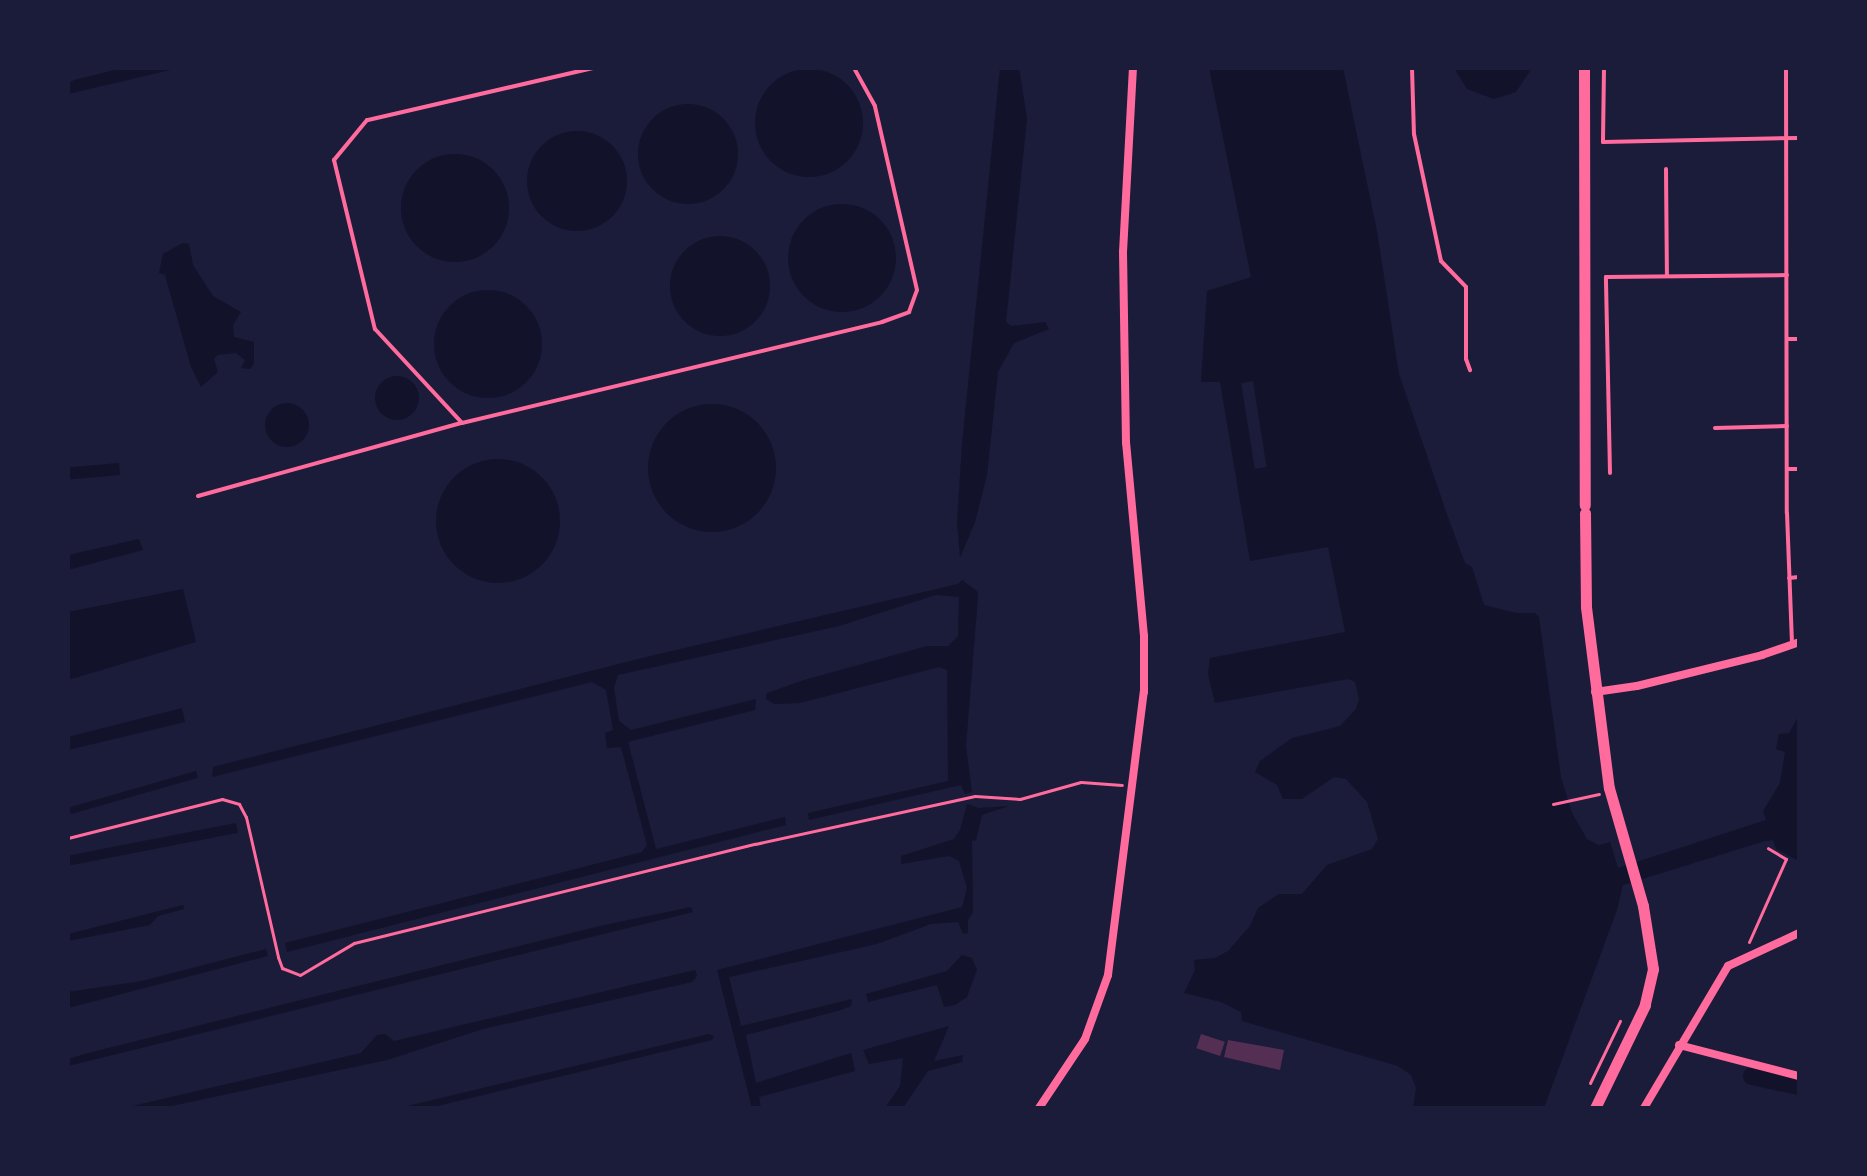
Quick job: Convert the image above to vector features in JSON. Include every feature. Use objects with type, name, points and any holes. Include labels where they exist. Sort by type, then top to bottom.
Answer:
[{"type":"main road","points":[[1584,68],[1586,607],[1609,788],[1643,906],[1652,953],[1650,988],[1595,1108]]},
{"type":"street","points":[[1039,1108],[1085,1039],[1101,997],[1111,955],[1144,692],[1144,636],[1126,443],[1123,252],[1133,68]]},
{"type":"street","points":[[1595,692],[1637,686],[1795,644]]},
{"type":"street","points":[[1644,1108],[1728,966],[1743,955],[1799,933]]},
{"type":"street","points":[[1679,1045],[1799,1076]]},
{"type":"lane","points":[[462,423],[375,329],[334,160],[367,120],[593,68]]},
{"type":"lane","points":[[198,496],[462,423],[882,322],[909,312],[917,290],[875,106],[854,68]]},
{"type":"lane","points":[[1412,68],[1414,134],[1441,261],[1466,287],[1466,359],[1470,370]]},
{"type":"lane","points":[[1604,68],[1603,142],[1799,138]]},
{"type":"lane","points":[[1786,68],[1787,469],[1789,578],[1795,644]]},
{"type":"lane","points":[[1666,169],[1667,276]]},
{"type":"lane","points":[[1610,473],[1606,277],[1787,275]]},
{"type":"lane","points":[[1787,339],[1799,339]]},
{"type":"lane","points":[[1715,428],[1787,426]]},
{"type":"lane","points":[[1787,469],[1799,469]]},
{"type":"lane","points":[[1789,578],[1799,577]]},
{"type":"path","points":[[68,838],[222,799],[239,804],[246,817],[278,957],[282,968],[300,975],[354,943],[755,844],[975,796],[1020,799],[1081,782],[1134,787]]},
{"type":"path","points":[[1553,804],[1599,794]]},
{"type":"path","points":[[1743,955],[1786,859],[1768,848]]},
{"type":"path","points":[[1587,1093],[1597,1063],[1622,1018]]},
{"type":"shaded area","points":[[123,68],[179,68],[68,94],[68,84],[74,80]]},
{"type":"shaded area","points":[[1000,68],[1019,68],[1027,118],[1006,322],[1011,326],[1045,322],[1049,329],[1014,343],[998,372],[987,475],[975,522],[960,558],[957,522],[962,444]]},
{"type":"shaded area","points":[[1209,68],[1343,68],[1377,231],[1399,374],[1449,520],[1465,563],[1472,567],[1484,605],[1516,613],[1535,613],[1539,617],[1561,777],[1572,813],[1587,839],[1599,845],[1610,842],[1618,868],[1766,820],[1763,811],[1780,783],[1785,752],[1776,749],[1779,734],[1789,733],[1799,715],[1799,861],[1776,849],[1773,840],[1765,841],[1623,885],[1617,910],[1544,1108],[1413,1108],[1416,1088],[1411,1075],[1398,1066],[1242,1021],[1241,1012],[1221,1002],[1184,993],[1195,970],[1194,960],[1215,958],[1228,951],[1250,926],[1258,908],[1279,894],[1302,894],[1327,865],[1372,849],[1378,839],[1367,802],[1346,779],[1334,777],[1302,799],[1283,799],[1277,785],[1255,772],[1260,761],[1292,738],[1340,726],[1356,709],[1359,699],[1355,682],[1348,679],[1215,703],[1208,674],[1210,658],[1345,632],[1328,547],[1250,561],[1220,382],[1201,382],[1207,291],[1251,277]]},
{"type":"shaded area","points":[[1454,68],[1532,68],[1516,92],[1494,99],[1467,89]]},
{"type":"shaded area","points":[[809,69],[830,73],[847,85],[859,102],[863,123],[859,144],[847,161],[830,173],[809,177],[788,173],[771,161],[759,144],[755,123],[759,102],[771,85],[788,73]]},
{"type":"shaded area","points":[[688,104],[707,108],[724,118],[734,135],[738,154],[734,173],[724,190],[707,200],[688,204],[669,200],[652,190],[642,173],[638,154],[642,135],[652,118],[669,108]]},
{"type":"shaded area","points":[[577,131],[605,139],[619,153],[627,181],[619,209],[605,223],[577,231],[549,223],[535,209],[527,181],[535,153],[549,139]]},
{"type":"shaded area","points":[[455,154],[476,158],[493,170],[505,187],[509,208],[505,229],[493,246],[476,258],[455,262],[434,258],[417,246],[405,229],[401,208],[405,187],[417,170],[434,158]]},
{"type":"shaded area","points":[[842,204],[863,208],[880,220],[892,237],[896,258],[892,279],[880,296],[863,308],[842,312],[821,308],[804,296],[792,279],[788,258],[792,237],[804,220],[821,208]]},
{"type":"shaded area","points":[[720,236],[739,240],[755,251],[766,267],[770,286],[766,305],[755,321],[739,332],[720,336],[701,332],[685,321],[674,305],[670,286],[674,267],[685,251],[701,240]]},
{"type":"shaded area","points":[[183,243],[189,244],[193,265],[213,296],[241,312],[233,325],[234,337],[254,342],[254,364],[250,369],[241,368],[245,360],[236,353],[218,355],[214,359],[218,372],[201,387],[191,367],[165,275],[159,273],[163,254]]},
{"type":"shaded area","points":[[488,290],[509,294],[526,306],[538,323],[542,344],[538,365],[526,382],[509,394],[488,398],[467,394],[450,382],[438,365],[434,344],[438,323],[450,306],[467,294]]},
{"type":"shaded area","points":[[397,376],[413,382],[419,398],[413,414],[397,420],[381,414],[375,398],[381,382]]},
{"type":"shaded area","points":[[287,403],[303,409],[309,425],[303,441],[287,447],[271,441],[265,425],[271,409]]},
{"type":"shaded area","points":[[712,404],[737,408],[758,422],[772,443],[776,468],[772,493],[758,514],[737,528],[712,532],[687,528],[666,514],[652,493],[648,468],[652,443],[666,422],[687,408]]},
{"type":"shaded area","points":[[498,459],[522,464],[542,477],[555,497],[560,521],[555,545],[542,565],[522,578],[498,583],[474,578],[454,565],[441,545],[436,521],[441,497],[454,477],[474,464]]},
{"type":"shaded area","points":[[119,463],[120,475],[68,479],[68,467]]},
{"type":"shaded area","points":[[139,539],[143,550],[68,570],[68,555]]},
{"type":"shaded area","points":[[962,580],[977,591],[978,596],[966,746],[972,792],[965,794],[961,785],[809,820],[808,813],[948,781],[947,670],[939,667],[800,703],[774,704],[766,699],[767,693],[804,680],[927,646],[948,646],[958,636],[959,597],[936,595],[839,626],[618,675],[614,688],[619,721],[631,730],[756,699],[755,710],[628,742],[656,849],[785,817],[786,825],[287,952],[285,943],[642,852],[647,845],[621,747],[607,748],[605,733],[613,730],[606,690],[592,682],[212,777],[213,767],[646,657],[958,584]]},
{"type":"shaded area","points":[[183,589],[196,642],[68,680],[68,612]]},
{"type":"shaded area","points":[[182,708],[185,722],[68,750],[68,737]]},
{"type":"shaded area","points":[[196,771],[198,778],[71,814],[69,807]]},
{"type":"shaded area","points":[[967,804],[979,808],[1009,806],[982,815],[976,840],[972,841],[973,912],[968,920],[968,933],[963,934],[958,922],[931,924],[877,944],[729,977],[741,1026],[852,999],[851,1006],[841,1010],[746,1035],[756,1083],[851,1053],[855,1071],[759,1097],[761,1108],[752,1108],[717,970],[962,907],[967,888],[959,861],[949,856],[901,864],[901,856],[954,839],[960,830]]},
{"type":"shaded area","points":[[236,823],[238,833],[68,866],[68,856]]},
{"type":"shaded area","points":[[183,905],[184,909],[158,916],[150,925],[68,941],[68,934]]},
{"type":"shaded area","points":[[691,907],[693,912],[68,1066],[68,1059],[92,1052],[600,926]]},
{"type":"shaded area","points":[[266,949],[268,956],[68,1008],[68,992],[142,981]]},
{"type":"shaded area","points":[[962,955],[972,958],[977,970],[967,997],[955,1005],[944,1007],[937,985],[868,1002],[866,994],[947,971]]},
{"type":"shaded area","points":[[695,970],[697,976],[692,982],[483,1029],[387,1060],[162,1108],[124,1108],[361,1053],[377,1035],[385,1034],[394,1041]]},
{"type":"shaded area","points":[[949,1026],[934,1061],[963,1055],[962,1062],[928,1071],[903,1108],[885,1108],[900,1086],[903,1058],[869,1064],[863,1050]]},
{"type":"shaded area","points":[[709,1034],[714,1036],[712,1040],[429,1108],[399,1108]]},
{"type":"pier","points":[[1253,381],[1267,467],[1255,469],[1241,383]]},
{"type":"building","points":[[1201,1034],[1225,1042],[1220,1056],[1196,1048]]},
{"type":"building","points":[[1228,1040],[1284,1050],[1280,1070],[1224,1057]]},
{"type":"waterway","points":[[1752,1076],[1799,1086]]}]
